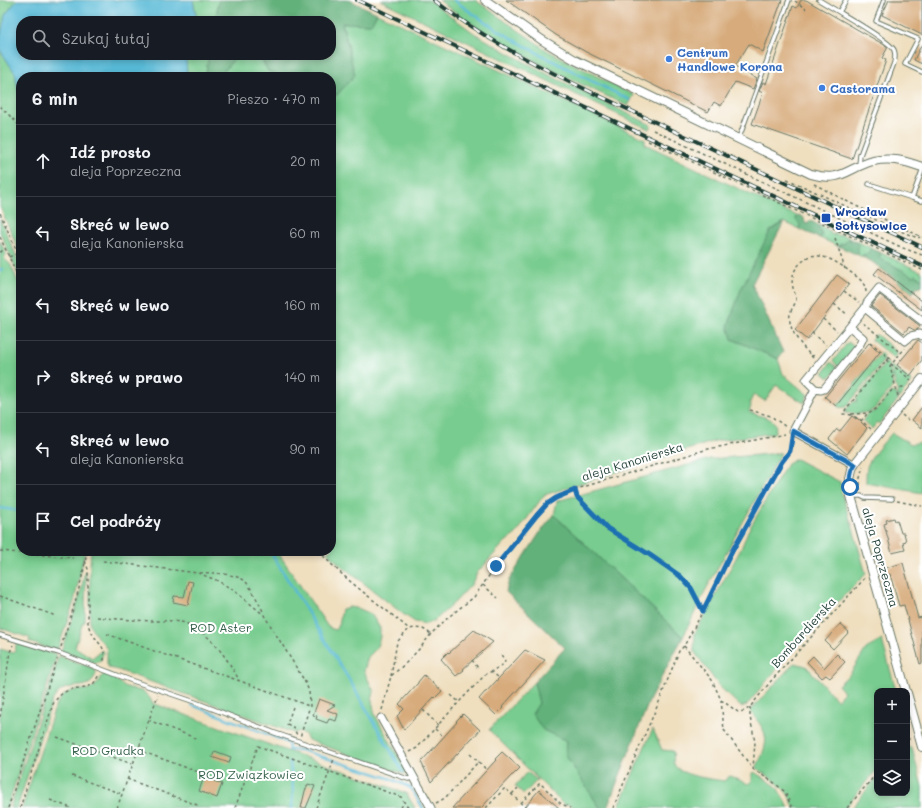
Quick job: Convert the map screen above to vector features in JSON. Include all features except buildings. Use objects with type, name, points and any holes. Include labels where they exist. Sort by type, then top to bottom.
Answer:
[{"type":"street","points":[[485,0],[542,40],[575,60],[805,172],[821,177],[833,177],[839,176],[872,162],[892,159],[922,166]]},
{"type":"street","points":[[850,327],[862,338],[860,344],[824,389],[815,389],[806,380],[842,335],[850,327],[858,321],[867,303],[879,288],[922,321]]},
{"type":"street","points":[[865,308],[905,340],[911,336],[921,333]]},
{"type":"street","name":"aleja Poprzeczna","points":[[906,688],[851,496],[850,479],[851,472],[855,465],[918,381]]},
{"type":"street","points":[[815,389],[793,431],[855,465]]},
{"type":"street","name":"aleja Poprzeczna","points":[[910,703],[922,747]]},
{"type":"street","points":[[381,718],[414,778],[432,806]]},
{"type":"lane","points":[[739,139],[789,0]]},
{"type":"lane","points":[[819,0],[881,38],[892,46],[895,51],[894,63],[860,155],[859,167]]},
{"type":"lane","points":[[839,12],[846,0]]},
{"type":"lane","points":[[884,0],[876,21],[918,39],[905,64],[922,72]]},
{"type":"lane","points":[[912,198],[922,171]]},
{"type":"lane","points":[[869,184],[922,200]]},
{"type":"lane","points":[[851,496],[892,499]]},
{"type":"lane","points":[[0,635],[59,653],[298,741],[408,779],[414,778]]},
{"type":"path","points":[[795,1],[806,9]]},
{"type":"path","points":[[0,106],[16,122]]},
{"type":"path","points":[[653,130],[867,231],[922,255]]},
{"type":"path","points":[[648,141],[922,270]]},
{"type":"path","points":[[787,178],[900,231],[918,238],[922,237]]},
{"type":"path","points":[[813,184],[922,237]]},
{"type":"path","points":[[0,213],[16,249]]},
{"type":"path","points":[[0,237],[16,272]]},
{"type":"path","points":[[835,238],[845,268]]},
{"type":"path","points":[[0,252],[6,249]]},
{"type":"path","points":[[9,257],[16,254]]},
{"type":"path","points":[[818,364],[792,331],[790,314],[796,301],[792,282],[796,268],[800,263],[811,256],[827,258],[845,268],[863,282],[866,289],[866,296]]},
{"type":"path","points":[[844,291],[865,308]]},
{"type":"path","points":[[834,304],[901,352]]},
{"type":"path","points":[[823,319],[842,335]]},
{"type":"path","points":[[812,333],[831,349]]},
{"type":"path","points":[[862,338],[868,340],[893,361],[890,366],[900,400]]},
{"type":"path","points":[[811,356],[817,355]]},
{"type":"path","points":[[867,414],[843,414],[889,357]]},
{"type":"path","points":[[886,360],[918,381]]},
{"type":"path","points":[[861,421],[867,414],[877,408],[892,390],[905,385],[911,386]]},
{"type":"path","points":[[613,808],[679,652],[684,646],[703,611],[731,553],[781,463],[790,451],[793,431],[771,416],[750,410]]},
{"type":"path","points":[[849,414],[861,421],[874,432]]},
{"type":"path","points":[[902,415],[908,420]]},
{"type":"path","name":"aleja Kanonierska","points":[[391,676],[416,652],[431,634],[451,615],[474,597],[484,585],[496,566],[537,515],[547,504],[556,498],[575,490],[708,449],[781,435]]},
{"type":"path","points":[[861,496],[860,478],[865,463]]},
{"type":"path","points":[[575,490],[577,497],[607,528],[680,576],[691,588],[703,611]]},
{"type":"path","points":[[892,499],[922,506]]},
{"type":"path","points":[[0,551],[16,552]]},
{"type":"path","points":[[55,556],[73,558]]},
{"type":"path","points":[[8,808],[77,596],[86,556]]},
{"type":"path","points":[[323,556],[350,582],[391,613],[409,629]]},
{"type":"path","points":[[20,808],[53,704],[61,694],[70,689],[85,688],[95,682],[104,660],[105,652],[103,647],[90,632],[88,624],[88,569],[85,561]]},
{"type":"path","points":[[103,561],[198,573],[216,580],[232,589],[264,615]]},
{"type":"path","points":[[198,573],[206,572],[239,577],[245,581],[304,680],[309,691],[310,706],[301,733]]},
{"type":"path","name":"Bombardierska","points":[[750,707],[771,681],[862,581],[873,573]]},
{"type":"path","points":[[484,585],[498,598]]},
{"type":"path","points":[[0,596],[56,616]]},
{"type":"path","points":[[97,617],[184,623],[192,626],[210,640],[222,653],[239,680]]},
{"type":"path","points":[[381,718],[397,642],[409,629],[423,629],[431,634]]},
{"type":"path","points":[[108,634],[310,706]]},
{"type":"path","points":[[684,646],[712,680],[721,700],[724,730],[753,769],[776,784],[785,792],[792,808]]},
{"type":"path","points":[[0,718],[10,652]]},
{"type":"path","points":[[406,754],[417,748],[485,675],[504,664],[505,661],[500,653]]},
{"type":"path","points":[[472,660],[478,668]]},
{"type":"path","points":[[492,672],[499,678]]},
{"type":"path","points":[[117,808],[160,690]]},
{"type":"path","points":[[451,695],[459,702]]},
{"type":"path","points":[[721,700],[738,712],[750,707]]},
{"type":"path","points":[[293,707],[287,724],[293,727],[298,741]]},
{"type":"path","points":[[750,707],[750,717],[755,742],[753,769]]},
{"type":"path","points":[[423,710],[438,724]]},
{"type":"path","points":[[148,720],[198,739]]},
{"type":"path","points":[[435,729],[444,737]]},
{"type":"path","points":[[57,737],[132,764]]},
{"type":"path","points":[[235,808],[258,746],[401,797],[408,808]]},
{"type":"path","points":[[138,750],[201,773]]},
{"type":"path","points":[[316,808],[336,754]]},
{"type":"path","points":[[470,754],[487,770]]},
{"type":"path","points":[[432,806],[445,798],[478,762]]},
{"type":"path","points":[[72,776],[122,794]]},
{"type":"path","points":[[847,808],[874,776]]},
{"type":"path","points":[[127,779],[200,806]]},
{"type":"path","points":[[521,803],[540,784],[560,803],[570,808]]},
{"type":"path","points":[[486,808],[505,788],[525,807]]},
{"type":"path","points":[[512,794],[518,788]]},
{"type":"path","points":[[50,800],[70,808]]},
{"type":"path","points":[[401,808],[404,801]]},
{"type":"green space","points":[[0,0],[17,0],[5,15],[0,38]]},
{"type":"green space","points":[[193,0],[219,0],[216,16],[196,16]]},
{"type":"green space","points":[[219,0],[349,0],[377,13],[371,24],[342,23],[355,75],[337,95],[336,72],[270,72],[268,71],[262,60],[336,60],[336,16],[216,16]]},
{"type":"green space","points":[[380,0],[429,0],[474,33],[512,55],[549,75],[651,125],[649,129]]},
{"type":"green space","points":[[439,0],[475,0],[548,51],[634,95],[628,106],[579,83],[530,59],[483,31]]},
{"type":"green space","points":[[377,13],[645,139],[645,144],[797,216],[796,220],[800,224],[799,229],[784,222],[770,231],[732,339],[778,359],[783,374],[808,395],[804,403],[776,385],[765,401],[754,394],[750,402],[751,406],[749,412],[773,421],[776,427],[774,433],[715,441],[544,495],[516,534],[505,542],[477,573],[471,585],[434,621],[426,624],[415,622],[403,614],[338,563],[332,556],[336,556],[336,95],[349,49],[342,22],[371,24]]},
{"type":"green space","points":[[0,50],[15,73],[16,78],[16,244],[0,207]]},
{"type":"green space","points":[[186,60],[208,60],[206,72],[187,72]]},
{"type":"green space","points":[[208,60],[233,60],[223,72],[206,72]]},
{"type":"green space","points":[[233,60],[262,60],[268,71],[270,72],[223,72]]},
{"type":"green space","points":[[799,215],[804,218],[805,223],[808,224],[809,221],[811,221],[820,226],[818,227],[822,235],[820,238],[799,229],[800,224],[796,220],[797,216]]},
{"type":"green space","points":[[0,219],[16,256],[16,269],[0,232]]},
{"type":"green space","points":[[784,222],[752,284],[783,352],[778,359],[732,339],[728,326],[741,289],[770,231]]},
{"type":"green space","points":[[820,226],[830,231],[830,233],[835,236],[834,233],[840,236],[841,234],[871,248],[868,254],[863,255],[862,257],[858,255],[850,239],[844,244],[838,246],[820,238],[822,235],[818,227]]},
{"type":"green space","points":[[847,239],[858,244],[858,255],[838,246],[844,244]]},
{"type":"green space","points":[[0,240],[6,254],[4,259],[10,264],[16,277],[16,556],[84,556],[74,602],[57,651],[29,642],[30,638],[0,628]]},
{"type":"green space","points":[[871,248],[881,253],[879,258],[913,276],[916,275],[922,279],[922,286],[916,287],[913,293],[871,261],[862,257],[868,253]]},
{"type":"green space","points":[[881,253],[922,272],[922,279],[916,275],[913,276],[879,258]]},
{"type":"green space","points":[[875,335],[877,335],[898,353],[894,358],[871,340]]},
{"type":"green space","points":[[848,342],[855,347],[839,367],[833,361]]},
{"type":"green space","points":[[880,352],[883,356],[882,363],[847,406],[842,408],[837,406],[870,366],[869,365],[879,355]]},
{"type":"green space","points":[[831,362],[838,368],[829,378],[823,373]]},
{"type":"green space","points":[[886,362],[892,376],[892,388],[875,408],[869,412],[854,414],[845,413],[854,401],[856,402],[856,399]]},
{"type":"green space","points":[[892,366],[912,382],[899,398],[891,367]]},
{"type":"green space","points":[[892,392],[896,393],[898,399],[897,401],[879,424],[877,422],[872,429],[863,420],[867,414],[878,408]]},
{"type":"green space","points":[[892,433],[911,444],[922,442],[922,493],[866,483],[867,469],[871,459]]},
{"type":"green space","points":[[781,453],[705,591],[683,637],[554,515],[557,501],[710,459]]},
{"type":"green space","points":[[796,459],[840,482],[842,495],[866,574],[834,605],[804,638],[747,705],[741,707],[719,686],[694,651],[695,633],[741,549],[748,531],[787,464]]},
{"type":"green space","points":[[554,515],[683,637],[650,699],[607,808],[600,808],[566,756],[567,741],[543,730],[532,714],[539,703],[534,682],[565,648],[506,592],[509,580],[541,531]]},
{"type":"green space","name":"ROD Aster","points":[[91,556],[280,556],[328,627],[335,630],[339,625],[342,609],[349,607],[360,609],[371,614],[380,628],[380,637],[376,649],[368,657],[364,671],[374,692],[372,701],[375,715],[408,773],[404,774],[308,740],[305,734],[298,732],[294,733],[109,668],[107,664],[107,650],[105,645],[97,637],[90,625]]},
{"type":"green space","points":[[85,571],[85,622],[83,622],[75,647],[92,658],[102,650],[103,653],[101,660],[95,663],[61,651],[80,595]]},
{"type":"green space","points":[[882,640],[895,688],[874,688],[874,773],[845,808],[794,808],[792,801],[784,789],[756,768],[763,752],[766,739],[763,728],[750,711],[794,663],[806,666],[837,700],[844,692],[838,685],[850,674],[866,649]]},
{"type":"green space","points":[[17,642],[57,655],[7,808],[0,808],[0,649],[14,653]]},
{"type":"green space","points":[[59,656],[93,668],[96,671],[96,675],[93,681],[89,684],[62,690],[52,701],[17,808],[10,808]]},
{"type":"green space","name":"ROD Grudka","points":[[108,673],[123,686],[144,692],[150,698],[152,703],[406,793],[415,808],[22,808],[55,707],[61,698],[69,692],[92,688],[102,676]]},
{"type":"green space","points":[[534,682],[543,730],[567,741],[566,756],[600,808],[576,808],[568,804],[564,805],[489,730]]},
{"type":"green space","points":[[653,729],[662,750],[673,751],[674,764],[682,771],[704,778],[724,781],[730,776],[748,784],[752,781],[752,775],[754,772],[776,786],[789,808],[618,808]]},
{"type":"green space","points":[[910,748],[912,748],[922,787],[922,808],[852,808],[874,781],[874,796],[910,796]]},
{"type":"green space","points":[[527,772],[537,780],[524,794],[515,786]]},
{"type":"water","points":[[17,0],[193,0],[196,16],[16,16],[16,60],[186,60],[187,72],[16,72],[16,78],[15,73],[0,50],[0,38],[5,15]]},
{"type":"waterway","points":[[454,0],[496,29],[518,42],[630,100]]},
{"type":"waterway","points":[[0,508],[16,510]]},
{"type":"waterway","points":[[273,556],[353,686],[403,772]]},
{"type":"waterway","points":[[192,705],[288,743],[289,750],[301,750],[392,779],[411,788],[423,808]]},
{"type":"waterway","points":[[290,762],[293,790],[292,808]]},
{"type":"railway","points":[[357,0],[922,266]]},
{"type":"railway","points":[[434,0],[452,14],[490,39],[550,72],[922,247]]},
{"type":"place","name":"Centrum Handlowe Korona","points":[[669,59]]},
{"type":"place","name":"Castorama","points":[[822,88]]},
{"type":"place","name":"Wrocław Sołtysowice","points":[[826,218]]},
{"type":"route","points":[[496,566],[547,504],[570,491],[575,490],[577,497],[607,528],[680,576],[691,588],[703,611],[731,553],[781,463],[790,451],[793,431],[855,465],[853,466],[851,472],[850,487]]},
{"type":"park label","name":"ROD Związkowiec","points":[[251,774]]}]
